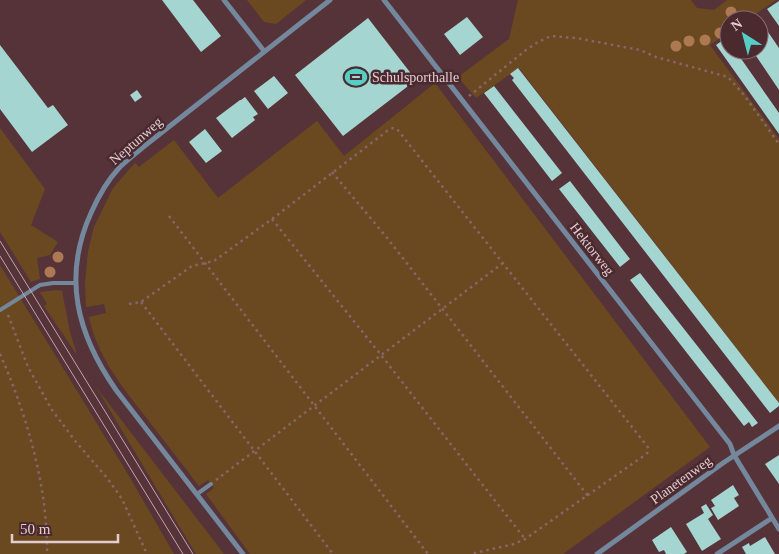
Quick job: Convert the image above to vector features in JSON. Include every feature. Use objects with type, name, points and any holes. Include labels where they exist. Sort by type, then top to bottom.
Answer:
[{"type":"street","points":[[224,0],[264,51]]},
{"type":"street","name":"Neptunweg","points":[[243,554],[104,372],[92,348],[79,314],[75,283],[76,260],[86,224],[103,191],[119,168],[330,0]]},
{"type":"street","name":"Hektorweg","points":[[384,0],[730,444],[734,456],[779,529]]},
{"type":"street","name":"Planetenweg","points":[[597,554],[779,426]]},
{"type":"street","points":[[717,554],[772,518]]},
{"type":"lane","points":[[0,310],[40,285],[75,283]]},
{"type":"lane","points":[[197,494],[211,484]]},
{"type":"path","points":[[462,101],[538,42],[551,36],[576,38],[640,50],[656,57],[728,77],[744,95],[779,144]]},
{"type":"path","points":[[129,304],[141,302],[192,266],[214,262],[388,130],[397,129],[648,448],[646,454],[524,539],[514,544],[470,554]]},
{"type":"path","points":[[332,172],[388,240],[588,496]]},
{"type":"path","points":[[169,216],[428,554]]},
{"type":"path","points":[[272,219],[524,539]]},
{"type":"path","points":[[211,484],[503,263]]},
{"type":"path","points":[[141,302],[333,554]]},
{"type":"path","points":[[4,307],[28,367],[52,410],[122,499],[147,554]]},
{"type":"path","points":[[0,354],[13,384],[37,464],[48,532],[47,554]]},
{"type":"shaded area","points":[[247,0],[306,0],[276,24],[264,22]]},
{"type":"shaded area","points":[[518,0],[691,0],[697,8],[714,10],[727,0],[776,0],[762,10],[719,10],[719,39],[710,45],[719,60],[721,60],[779,139],[779,403],[519,68],[476,98],[458,77],[509,39]]},
{"type":"shaded area","points":[[435,83],[710,447],[563,554],[250,554],[206,494],[214,488],[208,480],[199,486],[119,381],[98,345],[89,317],[106,313],[104,304],[86,307],[85,284],[88,251],[94,227],[113,188],[135,163],[139,167],[174,140],[218,198],[317,121],[344,156]]},
{"type":"shaded area","points":[[0,128],[45,189],[31,225],[58,242],[50,255],[37,258],[40,279],[31,282],[0,232]]},
{"type":"shaded area","points":[[0,265],[129,476],[174,554],[0,554]]},
{"type":"shaded area","points":[[62,291],[70,332],[77,355],[44,306],[47,304],[40,292]]},
{"type":"shaded area","points":[[96,387],[224,554],[196,554]]},
{"type":"building","points":[[162,0],[193,0],[221,36],[201,52]]},
{"type":"building","points":[[779,1],[779,26],[769,10],[767,9]]},
{"type":"building","points":[[467,17],[483,37],[460,55],[444,34]]},
{"type":"building","name":"Schulsporthalle","points":[[368,18],[416,80],[343,136],[295,75]]},
{"type":"building","points":[[769,33],[779,48],[779,90],[759,60],[769,60]]},
{"type":"building","points":[[0,45],[48,108],[53,105],[68,125],[32,152],[0,109]]},
{"type":"building","points":[[727,60],[742,60],[779,113],[779,134]]},
{"type":"building","points":[[518,68],[779,403],[779,406],[770,413],[512,80],[514,78],[510,74]]},
{"type":"building","points":[[274,76],[288,93],[268,109],[254,91]]},
{"type":"building","points":[[494,86],[562,173],[552,181],[484,93]]},
{"type":"building","points":[[137,90],[142,97],[135,102],[130,95]]},
{"type":"building","points":[[245,97],[258,114],[253,117],[255,120],[232,138],[216,118]]},
{"type":"building","points":[[205,129],[222,151],[206,163],[189,142]]},
{"type":"building","points":[[570,181],[630,259],[620,267],[559,189]]},
{"type":"building","points":[[640,273],[758,423],[752,427],[749,422],[744,426],[630,280]]},
{"type":"building","points":[[779,455],[779,484],[765,464]]},
{"type":"building","points":[[733,485],[739,495],[734,498],[739,506],[718,520],[711,508],[715,506],[711,500]]},
{"type":"building","points":[[706,504],[713,515],[708,519],[721,539],[702,551],[686,524],[704,513],[701,507]]},
{"type":"building","points":[[671,527],[687,552],[684,554],[666,554],[664,550],[659,552],[652,540]]},
{"type":"building","points":[[765,537],[775,554],[746,554],[742,547],[749,543],[750,546]]},
{"type":"tram line","points":[[0,241],[193,554]]},
{"type":"tram line","points":[[0,256],[183,554]]},
{"type":"place","name":"Schulsporthalle","points":[[356,77]]}]
